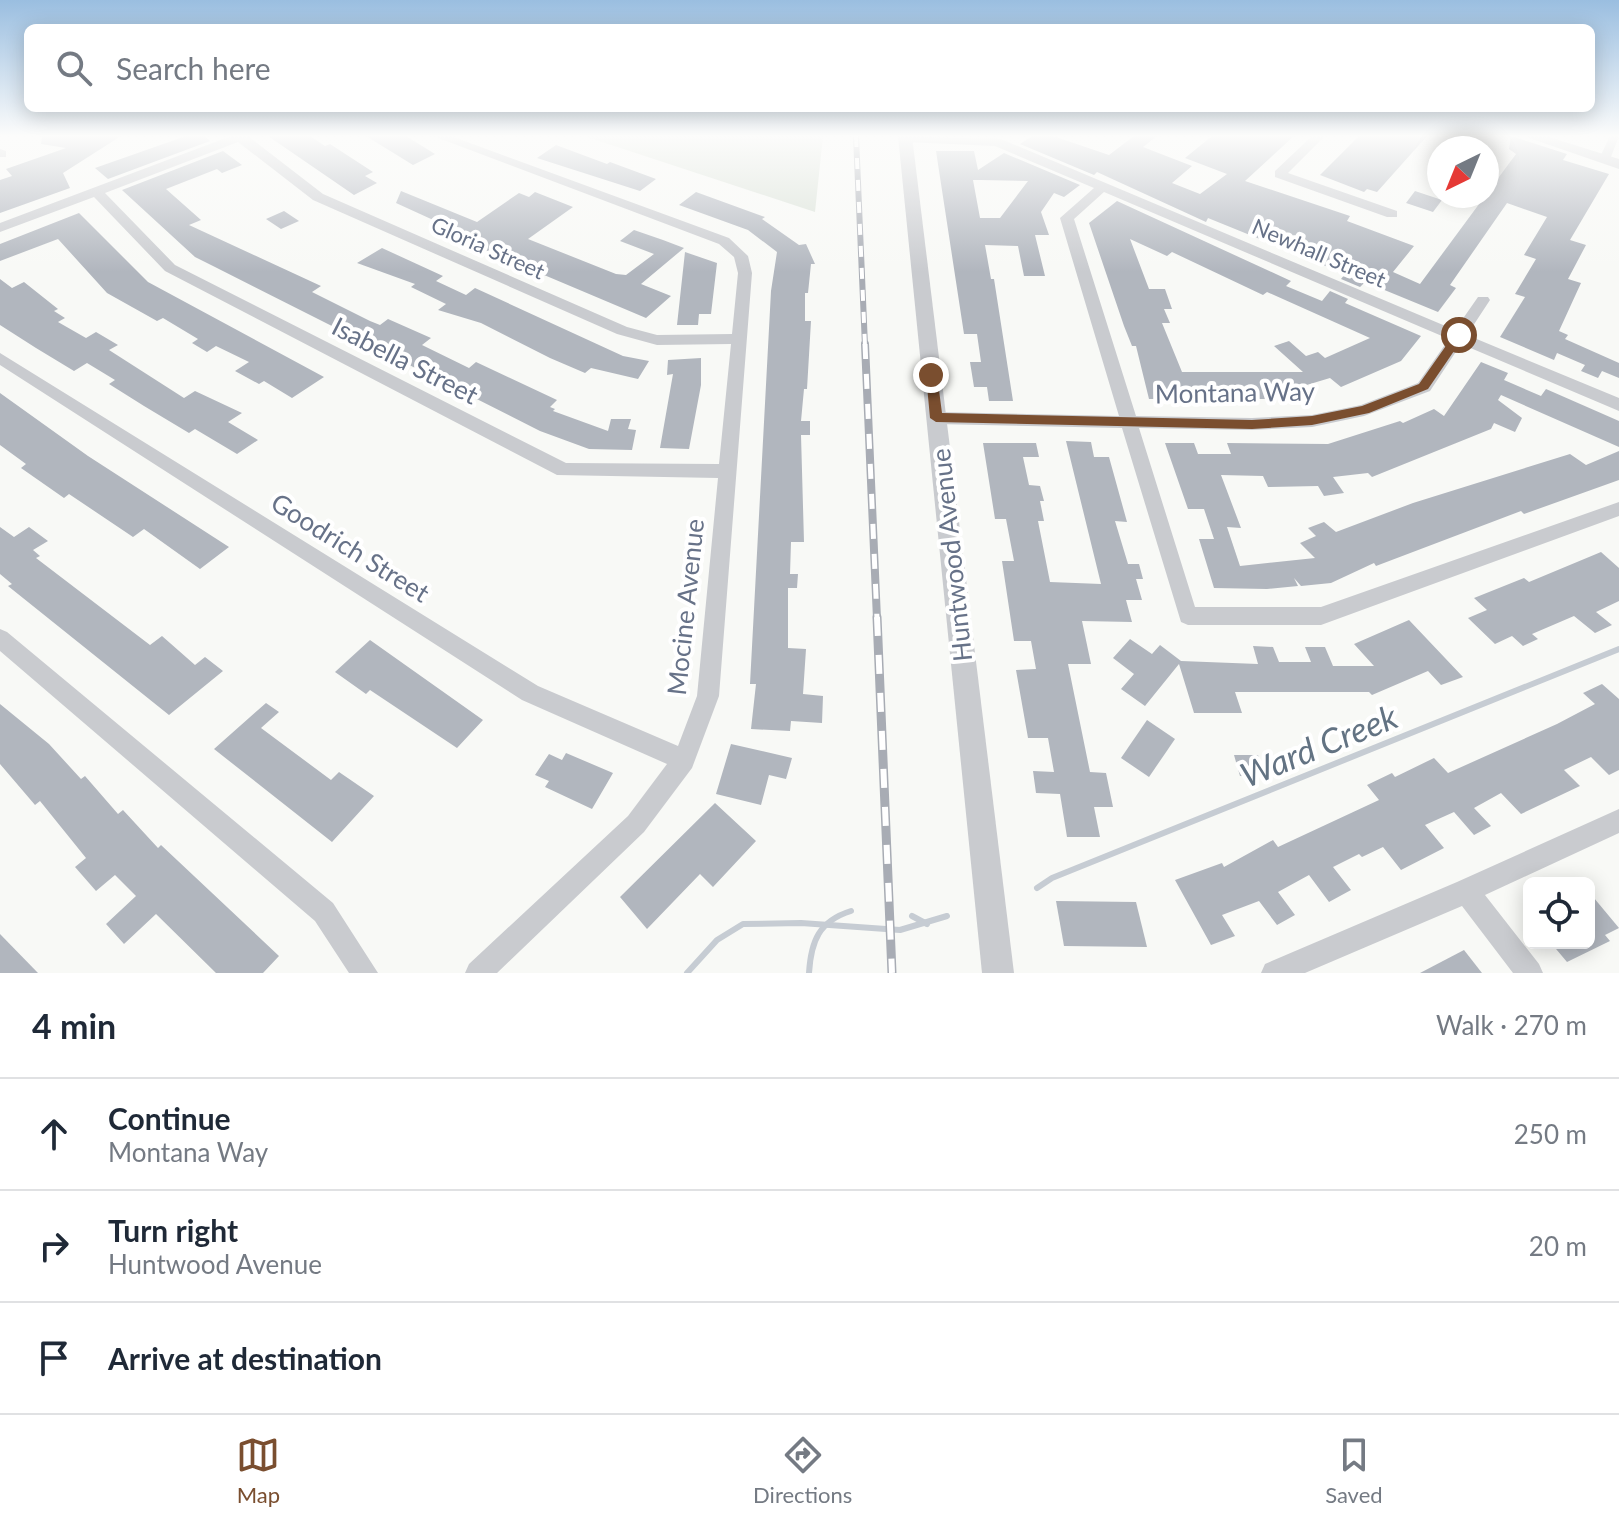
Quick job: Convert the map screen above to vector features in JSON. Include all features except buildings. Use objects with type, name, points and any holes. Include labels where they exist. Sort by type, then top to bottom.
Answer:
[{"type":"street","points":[[0,228],[127,181]]},
{"type":"street","name":"Gloria Street","points":[[298,181],[318,197],[622,331],[657,340],[740,339]]},
{"type":"street","name":"Mocine Avenue","points":[[478,973],[636,824],[684,760],[708,696],[745,273],[741,256],[724,241],[562,181]]},
{"type":"street","name":"Huntwood Avenue","points":[[910,181],[998,973]]},
{"type":"street","name":"Newhall Street","points":[[1089,181],[1619,405]]},
{"type":"street","points":[[1300,181],[1392,214]]},
{"type":"street","points":[[1102,187],[1067,218],[1188,616],[1321,616],[1619,509]]},
{"type":"street","name":"Isabella Street","points":[[98,193],[170,268],[563,470],[729,471]]},
{"type":"street","name":"Montana Way","points":[[936,418],[1252,424],[1312,421],[1364,410],[1424,387],[1483,300]]},
{"type":"street","name":"Goodrich Street","points":[[0,358],[530,693],[684,760]]},
{"type":"street","points":[[0,638],[324,912],[365,973]]},
{"type":"street","points":[[1274,973],[1619,821]]},
{"type":"street","points":[[1466,891],[1530,973]]},
{"type":"shaded area","points":[[722,181],[818,181],[815,212]]},
{"type":"waterway","name":"Ward Creek","points":[[1037,888],[1052,878],[1619,649]]},
{"type":"waterway","name":"Ward Creek","points":[[826,925],[851,911]]},
{"type":"waterway","name":"Ward Creek","points":[[912,916],[925,923]]},
{"type":"waterway","name":"Ward Creek","points":[[925,923],[947,916]]},
{"type":"waterway","name":"Ward Creek","points":[[826,925],[900,930],[925,923]]},
{"type":"waterway","points":[[687,973],[717,940],[743,924],[826,925]]},
{"type":"waterway","name":"Ward Creek","points":[[809,973],[815,942],[826,925]]},
{"type":"railway","points":[[858,181],[865,346]]},
{"type":"railway","points":[[865,344],[877,619]]},
{"type":"railway","points":[[877,617],[892,973]]},
{"type":"route","points":[[931,375],[936,418],[1252,424],[1312,421],[1364,410],[1424,387],[1459,335]]}]
